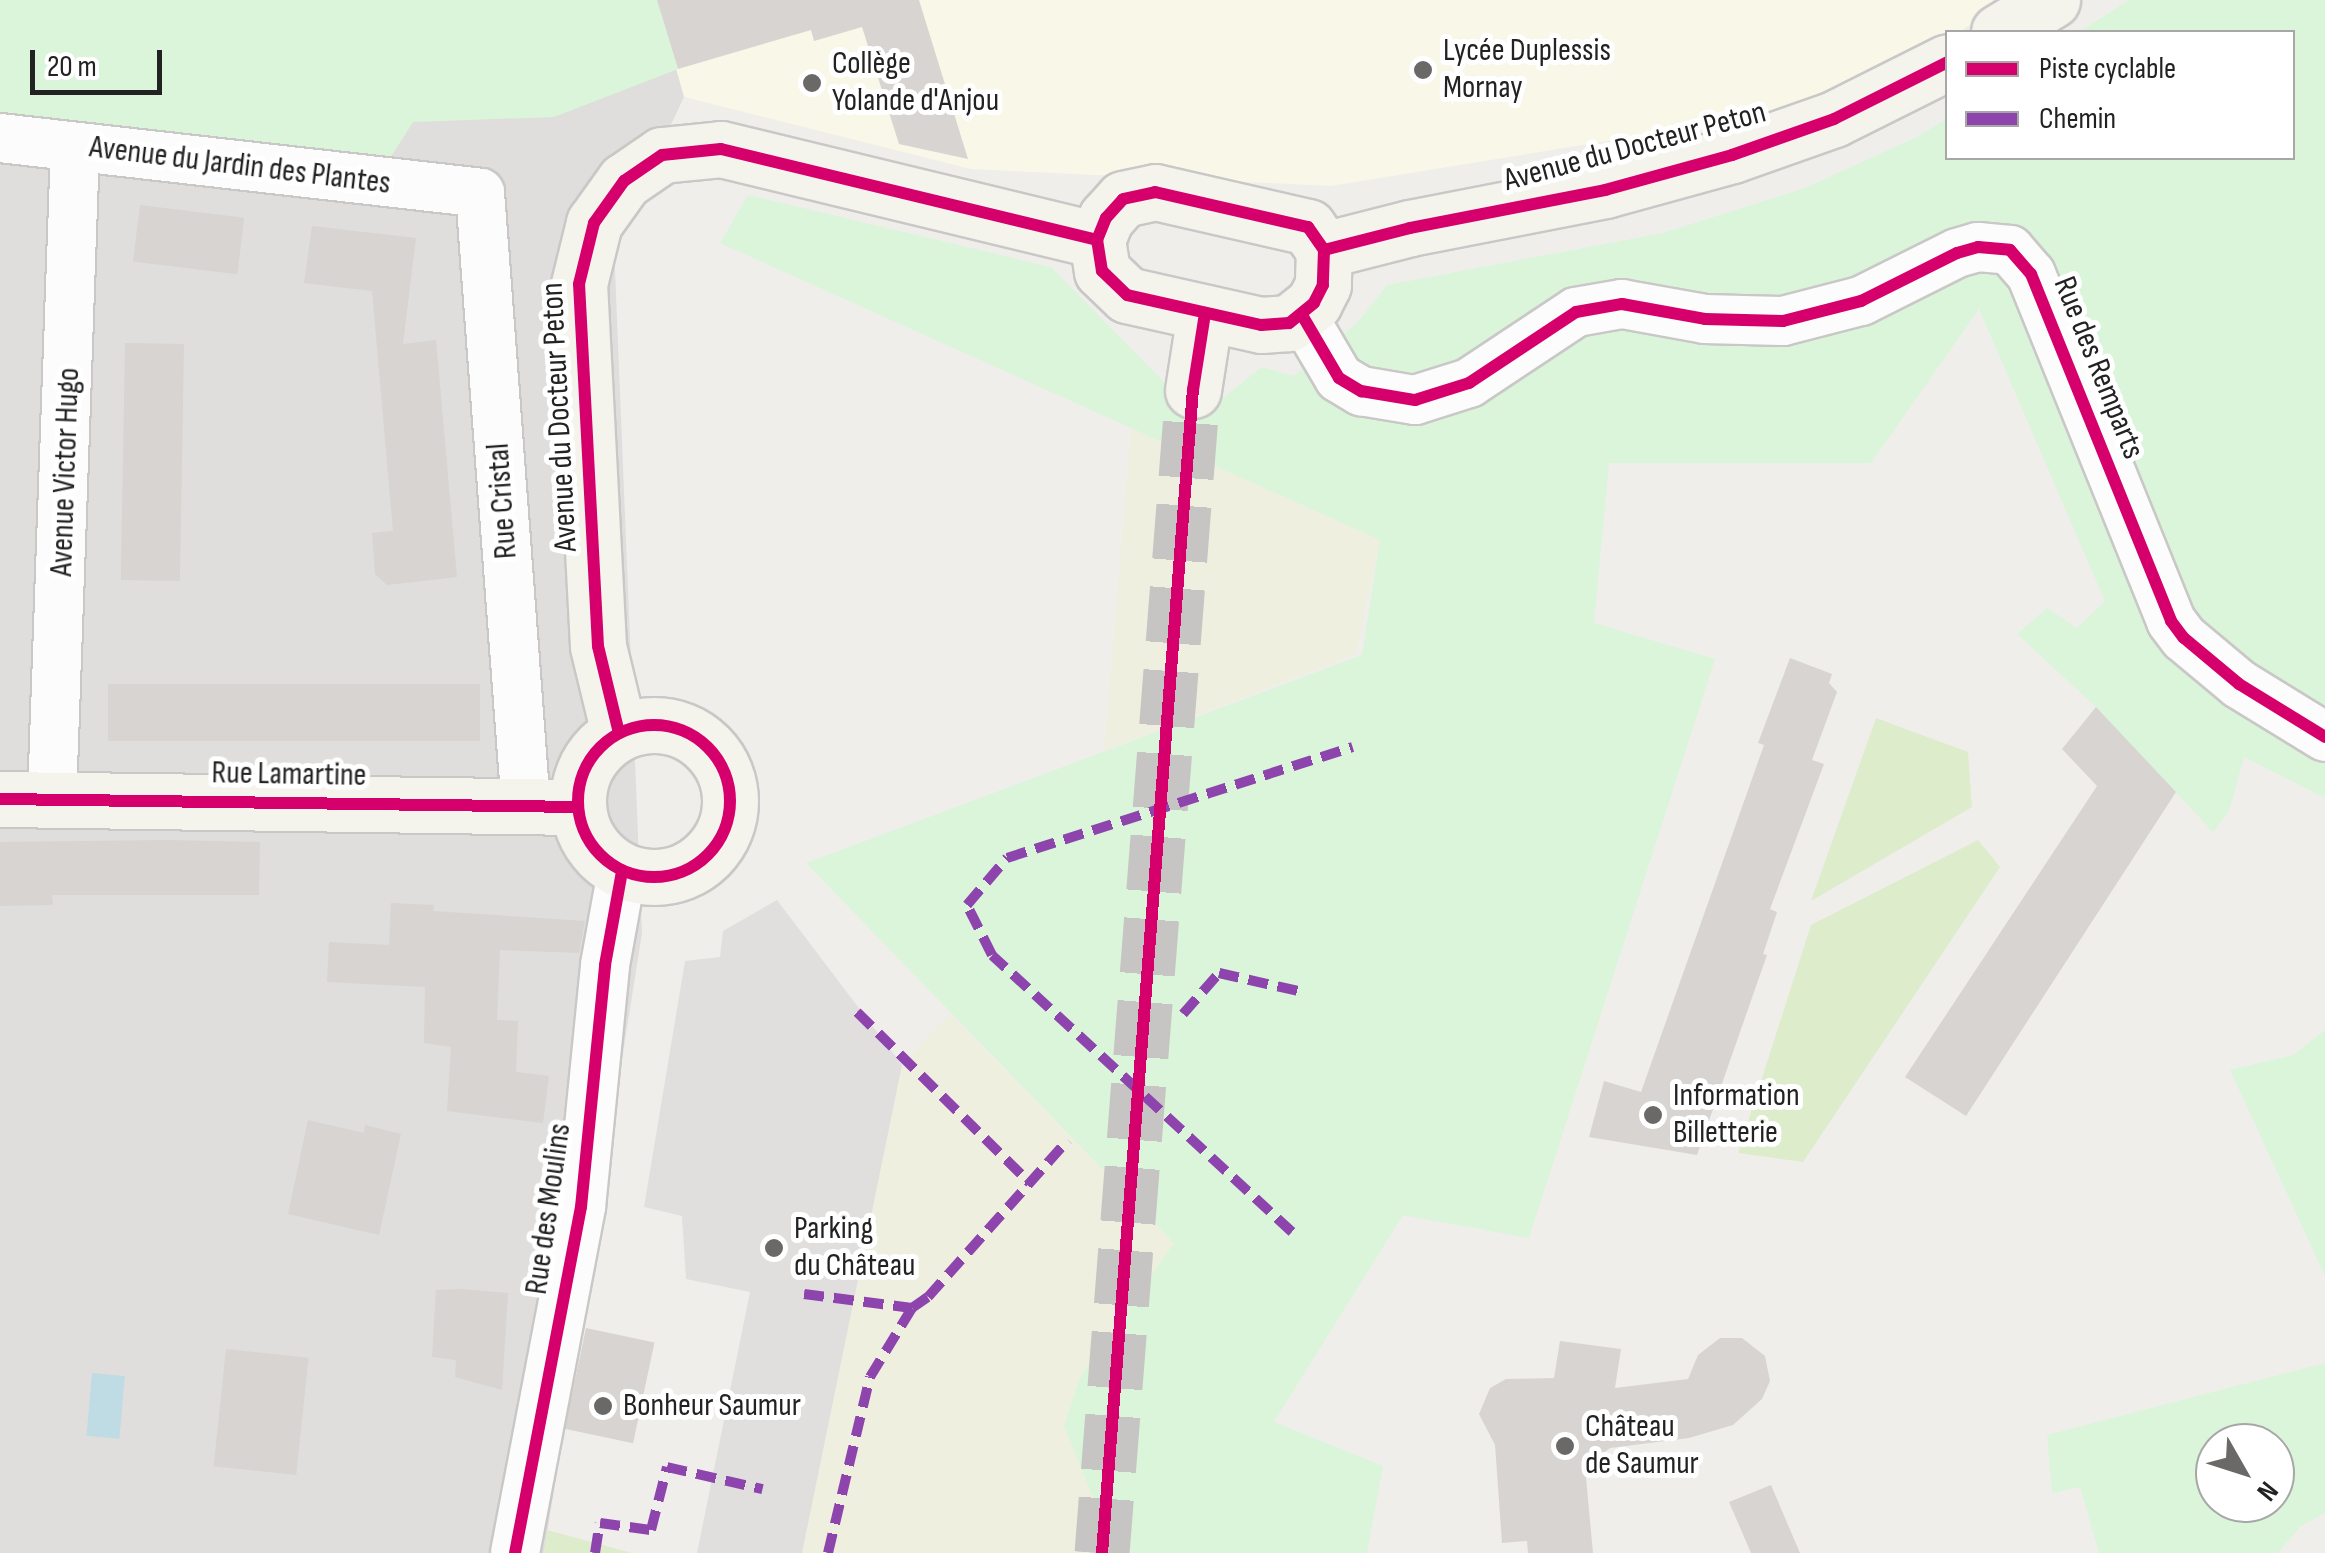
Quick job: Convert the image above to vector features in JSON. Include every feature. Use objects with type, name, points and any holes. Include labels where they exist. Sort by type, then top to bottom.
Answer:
[{"type":"street","points":[[2002,30],[2052,0]]},
{"type":"street","name":"Avenue du Docteur Peton","points":[[1324,250],[1410,228],[1604,190],[1732,156],[1834,118],[1945,63]]},
{"type":"street","name":"Avenue du Jardin des Plantes","points":[[0,138],[480,193]]},
{"type":"street","name":"Avenue Victor Hugo","points":[[26,798],[75,147]]},
{"type":"street","name":"Avenue du Docteur Peton","points":[[619,732],[598,646],[579,284],[594,223],[624,181],[662,156],[720,150],[1097,240]]},
{"type":"street","points":[[1155,192],[1294,220],[1317,235],[1324,250],[1323,285],[1302,315],[1275,325],[1205,313],[1119,289],[1102,271],[1097,240],[1106,218],[1123,199],[1155,192]]},
{"type":"street","name":"Rue Cristal","points":[[480,193],[552,808]]},
{"type":"street","name":"Rue des Remparts","points":[[1302,315],[1340,378],[1361,391],[1415,400],[1469,382],[1576,312],[1622,304],[1705,318],[1783,321],[1861,301],[1958,253],[1978,247],[2010,250],[2031,274],[2171,621],[2184,638],[2239,684],[2325,737]]},
{"type":"street","points":[[1193,390],[1205,313]]},
{"type":"street","points":[[654,724],[690,733],[717,757],[730,791],[730,809],[719,842],[693,867],[658,877],[622,871],[552,808],[592,756],[619,732],[654,724]]},
{"type":"street","name":"Rue Lamartine","points":[[26,798],[552,808]]},
{"type":"street","name":"Rue des Moulins","points":[[515,1553],[582,1207],[605,965],[622,871]]},
{"type":"shaded area","points":[[0,0],[2007,0],[1963,30],[1945,30],[1945,34],[968,159],[684,97],[614,245],[642,933],[544,1553],[0,1553]]},
{"type":"shaded area","name":"Lycée Duplessis Mornay","points":[[657,0],[2007,0],[1963,30],[1945,30],[1945,42],[1864,99],[1331,186],[971,169],[684,97]]},
{"type":"shaded area","name":"Parking du Château","points":[[777,900],[902,1065],[802,1553],[697,1553],[750,1292],[686,1279],[682,1216],[644,1207],[685,961],[720,957],[723,931]]},
{"type":"green space","points":[[0,0],[657,0],[678,69],[554,117],[413,122],[387,163],[0,113]]},
{"type":"green space","points":[[2129,0],[2325,0],[2325,798],[2244,757],[2229,811],[2213,832],[2096,707],[2017,634],[2047,608],[2077,628],[2105,601],[1979,309],[1871,463],[1609,463],[1594,623],[1715,659],[1529,1238],[1403,1215],[1274,1422],[1383,1466],[1367,1553],[1116,1553],[1064,1426],[1080,1377],[1174,1243],[806,863],[1362,655],[1380,540],[720,243],[748,195],[1051,267],[1169,387],[1219,401],[1262,367],[1294,376],[1357,323],[1387,285],[1663,233],[1805,188],[1919,136],[1945,119],[1945,160],[2295,160],[2295,30],[2082,30]]},
{"type":"green space","points":[[1131,428],[1380,540],[1356,654],[1104,751]]},
{"type":"green space","points":[[1876,718],[1968,752],[1972,807],[1811,901]]},
{"type":"green space","points":[[1978,840],[2000,867],[1803,1162],[1738,1153],[1811,925]]},
{"type":"green space","points":[[950,1014],[1175,1243],[1080,1377],[1064,1426],[1116,1553],[802,1553],[902,1065]]},
{"type":"green space","points":[[2325,1030],[2325,1276],[2230,1070],[2293,1055]]},
{"type":"green space","points":[[2325,1363],[2325,1513],[2301,1526],[2278,1553],[2099,1553],[2080,1487],[2052,1493],[2047,1435]]},
{"type":"green space","points":[[547,1530],[632,1553],[544,1553]]},
{"type":"water","points":[[92,1373],[125,1376],[119,1439],[87,1436]]},
{"type":"building","points":[[657,0],[919,0],[968,159],[899,144],[862,27],[814,41],[811,30],[678,69]]},
{"type":"building","points":[[140,205],[244,218],[237,274],[133,262]]},
{"type":"building","points":[[312,226],[416,238],[403,344],[436,340],[457,577],[387,585],[375,574],[372,533],[393,531],[372,291],[304,283]]},
{"type":"building","points":[[125,343],[184,344],[180,581],[121,580]]},
{"type":"building","points":[[1790,658],[1832,674],[1829,683],[1837,692],[1812,760],[1824,764],[1770,909],[1777,912],[1763,954],[1767,955],[1697,1155],[1589,1137],[1604,1081],[1641,1092],[1764,745],[1758,743]]},
{"type":"building","points":[[108,684],[480,684],[480,741],[108,741]]},
{"type":"building","points":[[2096,707],[2176,792],[1966,1116],[1905,1077],[2097,786],[2062,749]]},
{"type":"building","points":[[0,842],[260,842],[259,895],[52,895],[53,905],[0,906]]},
{"type":"building","points":[[391,903],[434,905],[433,911],[585,921],[579,953],[500,950],[497,1020],[518,1021],[516,1072],[549,1076],[543,1123],[447,1111],[451,1047],[424,1043],[425,987],[327,982],[329,942],[389,945]]},
{"type":"building","points":[[308,1120],[364,1133],[365,1125],[401,1134],[379,1235],[288,1214]]},
{"type":"building","points":[[436,1290],[508,1293],[502,1390],[455,1377],[456,1360],[432,1357]]},
{"type":"building","name":"Bonheur Saumur","points":[[586,1328],[654,1343],[633,1443],[565,1429]]},
{"type":"building","name":"Château de Saumur","points":[[1720,1338],[1742,1338],[1765,1356],[1770,1381],[1762,1399],[1733,1425],[1689,1438],[1610,1448],[1585,1467],[1593,1553],[1528,1553],[1527,1541],[1502,1543],[1495,1445],[1479,1414],[1490,1388],[1506,1379],[1554,1378],[1560,1341],[1621,1349],[1615,1388],[1688,1379],[1698,1355]]},
{"type":"building","points":[[226,1349],[309,1358],[296,1475],[214,1466]]},
{"type":"building","points":[[1771,1485],[1800,1553],[1751,1553],[1729,1502]]},
{"type":"tunnel","points":[[1102,1553],[1193,390]]},
{"type":"marked path","points":[[1292,1232],[992,955],[967,905],[1007,858],[1353,747]]},
{"type":"marked path","points":[[1183,1014],[1219,973],[1298,991]]},
{"type":"marked path","points":[[857,1012],[1030,1183]]},
{"type":"marked path","points":[[804,1294],[912,1308],[928,1297],[1068,1140]]},
{"type":"marked path","points":[[828,1553],[870,1377],[912,1308]]},
{"type":"marked path","points":[[595,1553],[600,1523],[651,1530],[667,1467],[762,1489]]},
{"type":"cycle path","points":[[1324,250],[1410,228],[1605,190],[1732,155],[1834,119],[1945,64]]},
{"type":"cycle path","points":[[619,733],[598,646],[579,284],[594,223],[624,181],[662,155],[721,149],[1097,240]]},
{"type":"cycle path","points":[[1155,192],[1308,227],[1324,250],[1323,285],[1314,303],[1289,323],[1261,325],[1127,295],[1102,271],[1097,240],[1106,218],[1123,199],[1155,192]]},
{"type":"cycle path","points":[[1302,315],[1339,378],[1361,391],[1415,400],[1469,383],[1576,312],[1622,304],[1705,319],[1783,321],[1861,301],[1957,253],[1978,247],[2010,250],[2031,274],[2171,621],[2184,638],[2239,684],[2325,737]]},
{"type":"cycle path","points":[[1102,1553],[1193,390],[1205,313]]},
{"type":"cycle path","points":[[654,725],[683,730],[708,747],[725,772],[730,801],[725,830],[708,855],[683,872],[654,877],[625,872],[600,855],[583,830],[578,801],[583,772],[600,747],[625,730],[654,725]]},
{"type":"cycle path","points":[[0,799],[577,807]]},
{"type":"cycle path","points":[[515,1553],[581,1207],[605,965],[622,871]]},
{"type":"place","name":"Lycée Duplessis Mornay","points":[[1423,70]]},
{"type":"place","name":"Collège Yolande d'Anjou","points":[[812,83]]},
{"type":"place","name":"Information Billetterie","points":[[1653,1115]]},
{"type":"place","name":"Parking du Château","points":[[774,1248]]},
{"type":"place","name":"Bonheur Saumur","points":[[603,1406]]},
{"type":"place","name":"Château de Saumur","points":[[1565,1446]]}]
